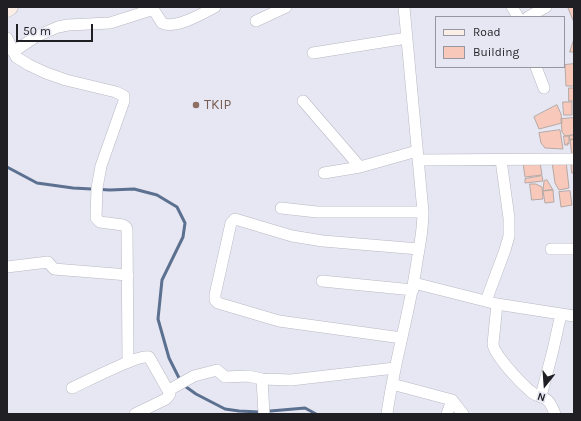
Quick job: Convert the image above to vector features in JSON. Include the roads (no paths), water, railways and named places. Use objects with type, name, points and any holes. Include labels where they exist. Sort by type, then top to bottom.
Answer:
[{"type":"street","points":[[13,52],[37,36],[63,26],[110,23],[150,10],[155,12],[162,23],[170,25],[188,20],[215,7]]},
{"type":"street","points":[[256,21],[286,7]]},
{"type":"street","points":[[386,414],[413,287],[423,230],[423,212],[404,7]]},
{"type":"street","points":[[512,7],[517,16]]},
{"type":"street","points":[[530,16],[546,7]]},
{"type":"street","points":[[7,38],[13,52],[21,61],[46,73],[66,80],[116,92],[124,96],[124,102],[101,166],[97,188],[96,218],[100,222],[123,225],[126,227],[128,275],[128,362]]},
{"type":"street","points":[[313,53],[407,38]]},
{"type":"street","points":[[536,68],[544,88]]},
{"type":"street","points":[[303,101],[360,167]]},
{"type":"street","points":[[324,173],[418,156],[502,160],[574,159]]},
{"type":"street","points":[[486,301],[506,250],[509,236],[509,218],[502,160]]},
{"type":"street","points":[[281,208],[317,212],[423,212]]},
{"type":"street","points":[[402,338],[279,321],[218,303],[215,300],[215,295],[231,223],[235,219],[292,236],[419,249]]},
{"type":"street","points":[[551,249],[574,249]]},
{"type":"street","points":[[7,267],[48,262],[54,269],[128,275]]},
{"type":"street","points":[[322,281],[413,287],[497,304],[574,316]]},
{"type":"street","points":[[497,304],[493,344],[494,349],[510,370],[530,391],[542,393],[548,400],[555,414]]},
{"type":"street","points":[[542,393],[561,314]]},
{"type":"street","points":[[72,388],[128,362],[145,356],[149,357],[177,385]]},
{"type":"street","points":[[135,414],[166,399],[177,385],[194,376],[217,370],[225,377],[248,376],[262,379],[292,380],[396,368]]},
{"type":"street","points":[[262,379],[262,403],[264,414]]},
{"type":"street","points":[[392,384],[452,400],[463,414]]},
{"type":"street","points":[[447,414],[452,400]]},
{"type":"waterway","points":[[7,167],[37,183],[73,188],[110,190],[134,189],[157,195],[177,207],[185,223],[183,237],[162,280],[158,319],[169,358],[182,384],[196,394],[225,409],[259,412],[305,408],[316,414]]},
{"type":"place","name":"TKIP","points":[[196,105]]}]
